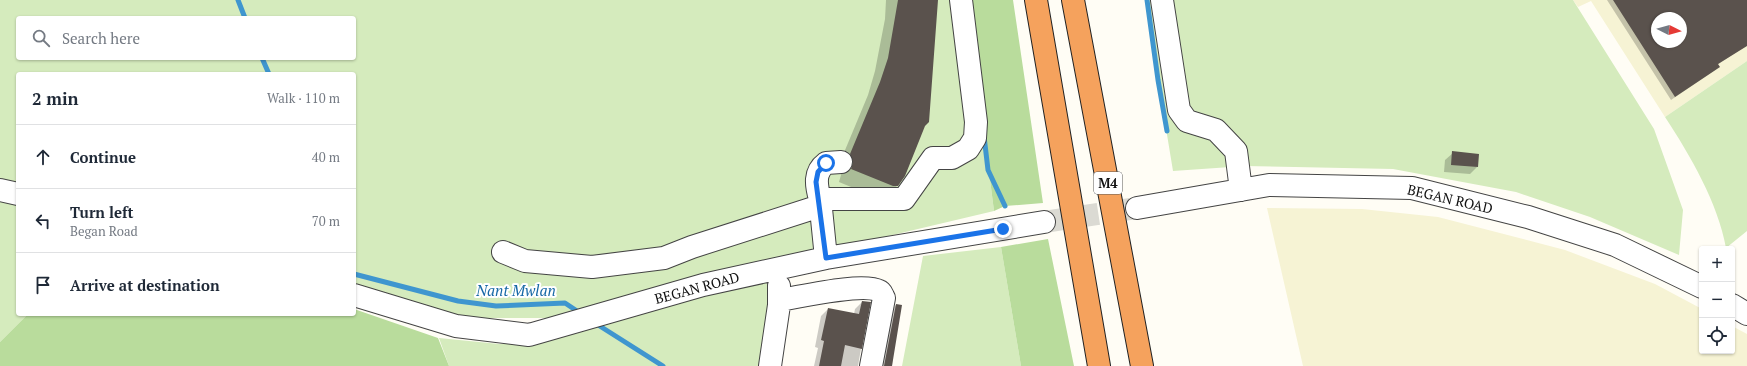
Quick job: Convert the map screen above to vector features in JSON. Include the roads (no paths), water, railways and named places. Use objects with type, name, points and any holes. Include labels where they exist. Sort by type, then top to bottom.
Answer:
[{"type":"highway","points":[[1036,0],[1099,366]]},
{"type":"highway","name":"M4","points":[[1073,0],[1142,366]]},
{"type":"street","points":[[503,252],[525,261],[592,267],[664,258],[820,203],[904,199],[933,158],[952,158],[968,149],[975,138],[976,122],[961,0]]},
{"type":"street","points":[[1162,0],[1179,110],[1187,120],[1216,130],[1236,151],[1241,190]]},
{"type":"street","points":[[826,258],[820,203],[816,182],[818,172],[826,163],[841,162]]},
{"type":"street","name":"BEGAN ROAD","points":[[1137,208],[1269,185],[1412,188],[1528,217],[1615,244],[1699,286]]},
{"type":"street","points":[[0,190],[16,194]]},
{"type":"street","name":"BEGAN ROAD","points":[[356,297],[456,326],[528,335],[703,285],[777,268],[826,258],[1044,222]]},
{"type":"street","points":[[770,366],[780,300],[777,268]]},
{"type":"street","points":[[780,300],[859,288],[879,291],[882,293],[884,298],[871,366]]},
{"type":"street","points":[[1735,307],[1747,314]]},
{"type":"waterway","name":"Nant Mwlan","points":[[238,0],[244,16]]},
{"type":"waterway","points":[[1147,0],[1167,131]]},
{"type":"waterway","name":"Nant Mwlan","points":[[263,60],[268,72]]},
{"type":"waterway","points":[[984,136],[988,170],[1005,206]]},
{"type":"waterway","name":"Nant Mwlan","points":[[356,275],[458,301],[496,306],[565,303],[580,313]]},
{"type":"waterway","name":"Nant Mwlan","points":[[595,323],[663,366]]},
{"type":"tunnel","points":[[1044,222],[1137,208]]}]
